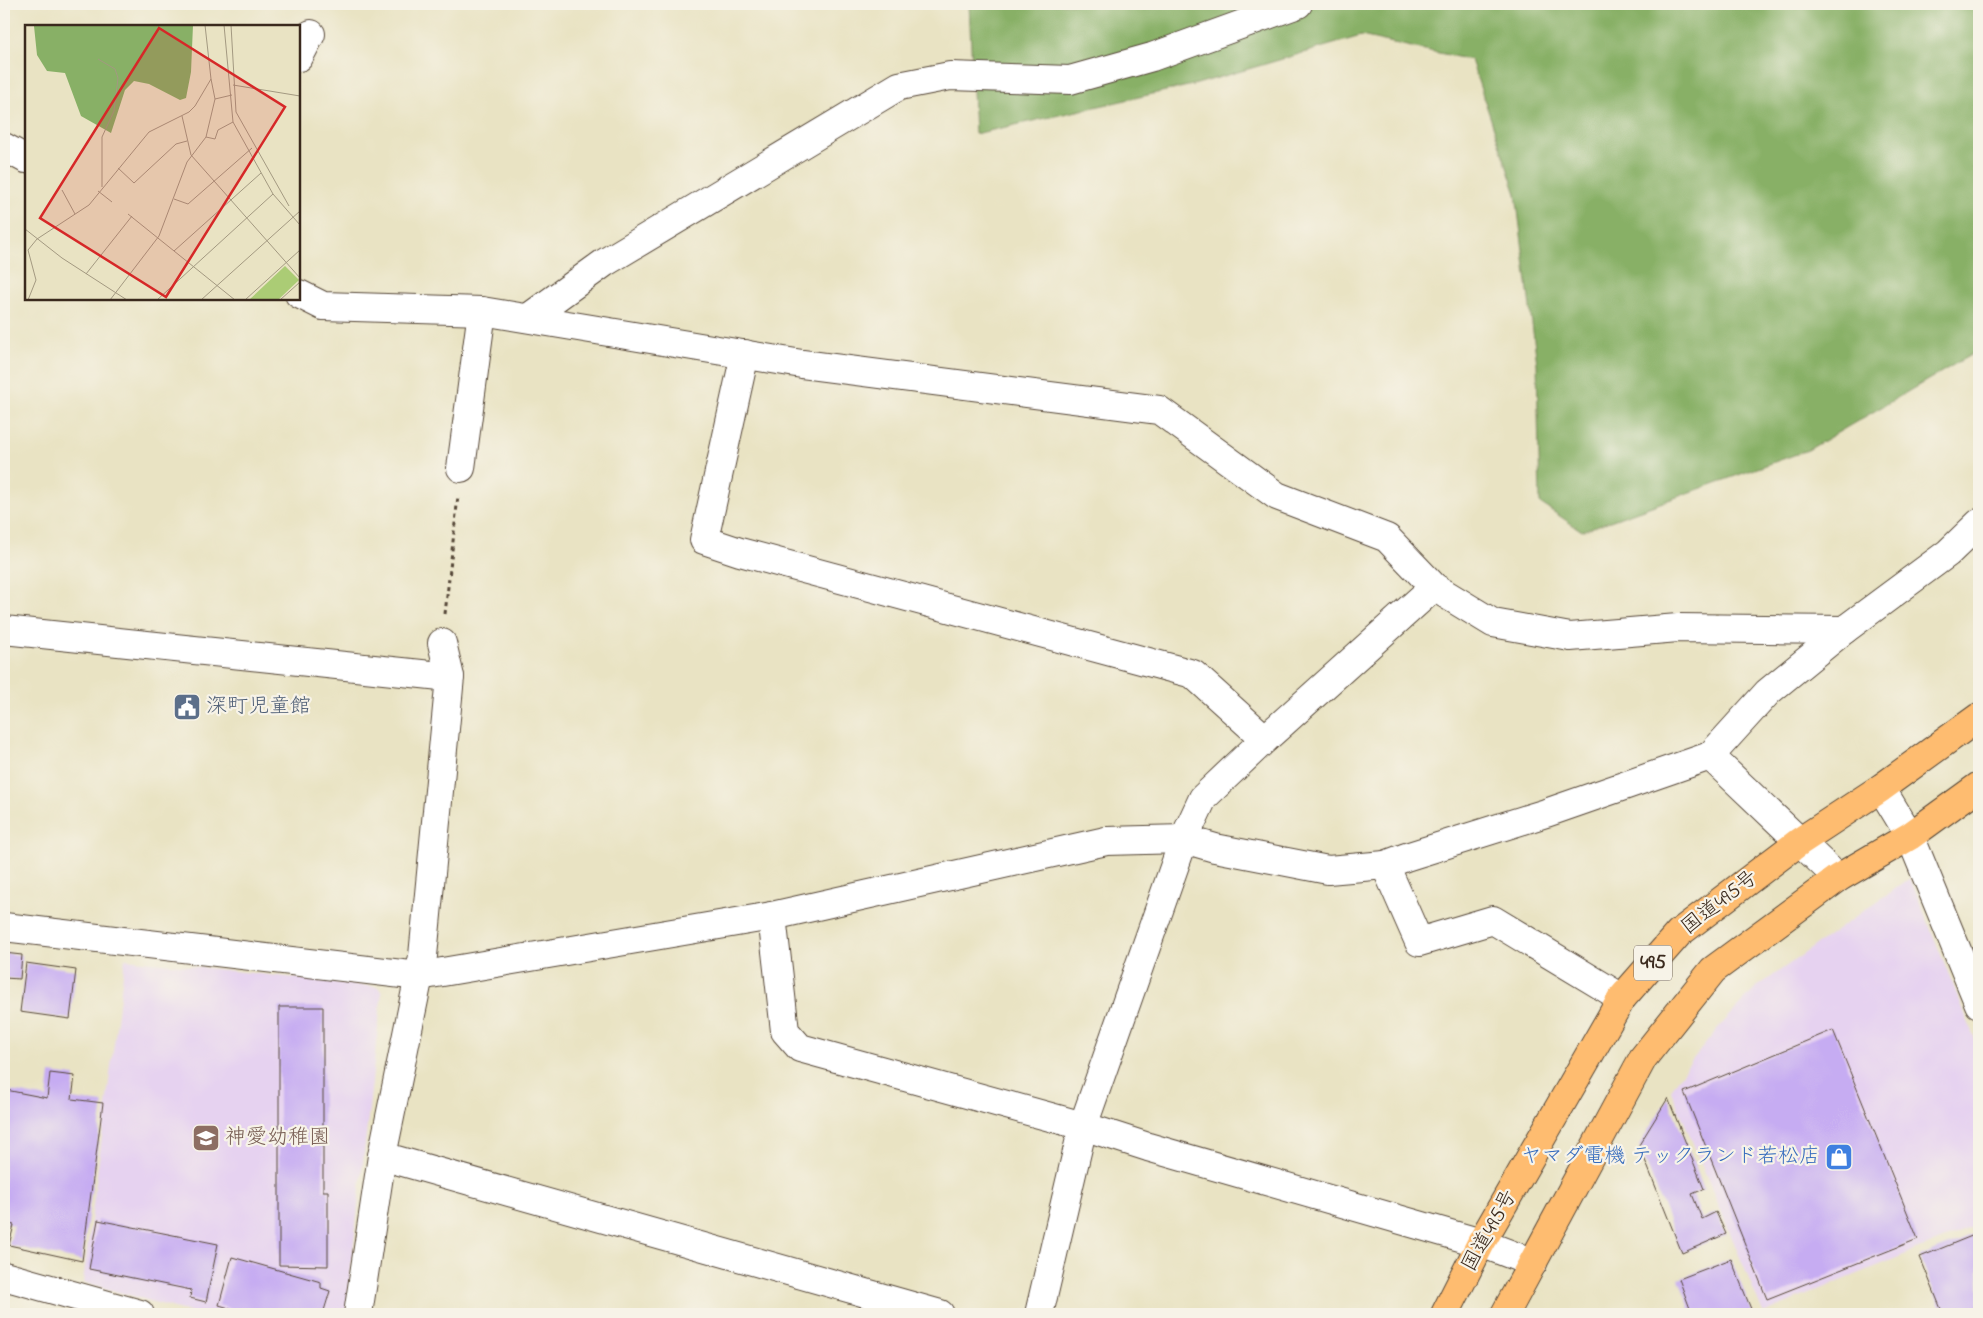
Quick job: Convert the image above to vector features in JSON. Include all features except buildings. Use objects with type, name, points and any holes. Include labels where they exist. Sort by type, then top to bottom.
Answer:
[{"type":"highway","name":"国道495号","points":[[1445,1314],[1482,1243],[1622,998],[1679,933],[1799,842],[1881,788],[1979,717]]},
{"type":"highway","name":"495","points":[[1505,1314],[1643,1058],[1713,970],[1838,878],[1910,836],[1979,786]]},
{"type":"street","points":[[528,318],[604,263],[899,86],[950,76],[1070,80],[1152,57],[1298,4]]},
{"type":"street","points":[[4,148],[25,158]]},
{"type":"street","points":[[300,294],[323,306],[482,311],[802,364],[1159,410],[1277,496],[1386,538],[1434,587],[1493,623],[1570,637],[1678,628],[1844,630]]},
{"type":"street","points":[[461,468],[482,311]]},
{"type":"street","points":[[745,354],[704,540],[740,552],[1192,674],[1265,739]]},
{"type":"street","points":[[4,927],[418,976],[772,916],[1106,841],[1184,839],[1215,848],[1328,870],[1385,865],[1546,813],[1710,756],[1768,692],[1844,630],[1948,553],[1979,523]]},
{"type":"street","points":[[1039,1314],[1083,1126],[1184,839],[1203,798],[1265,739],[1434,587]]},
{"type":"street","points":[[4,630],[450,677]]},
{"type":"street","points":[[358,1314],[382,1156],[423,956],[450,677],[442,643]]},
{"type":"street","points":[[1710,756],[1838,878]]},
{"type":"street","points":[[1881,788],[1910,836],[1979,1004]]},
{"type":"street","points":[[1385,865],[1419,942],[1493,920],[1622,998]]},
{"type":"street","points":[[772,916],[785,1031],[800,1048],[1083,1126],[1148,1148],[1482,1243],[1533,1263]]},
{"type":"street","points":[[382,1156],[940,1314]]},
{"type":"street","points":[[4,1276],[140,1314]]},
{"type":"path","points":[[442,643],[461,468]]},
{"type":"shaded area","name":"ヤマダ電機 テックランド若松店","points":[[1910,878],[1979,1049],[1979,1224],[1763,1313],[1671,1090],[1685,1069],[1720,1026],[1757,987]]},
{"type":"shaded area","points":[[125,959],[378,987],[382,992],[346,1314],[196,1314],[83,1282]]},
{"type":"green space","points":[[969,4],[1979,4],[1979,350],[1808,450],[1582,531],[1540,503],[1537,364],[1516,194],[1471,60],[1361,36],[1197,84],[975,134]]},
{"type":"place","name":"深町児童館","points":[[187,707]]},
{"type":"place","name":"神愛幼稚園","points":[[206,1138]]},
{"type":"place","name":"ヤマダ電機 テックランド若松店","points":[[1839,1157]]}]
